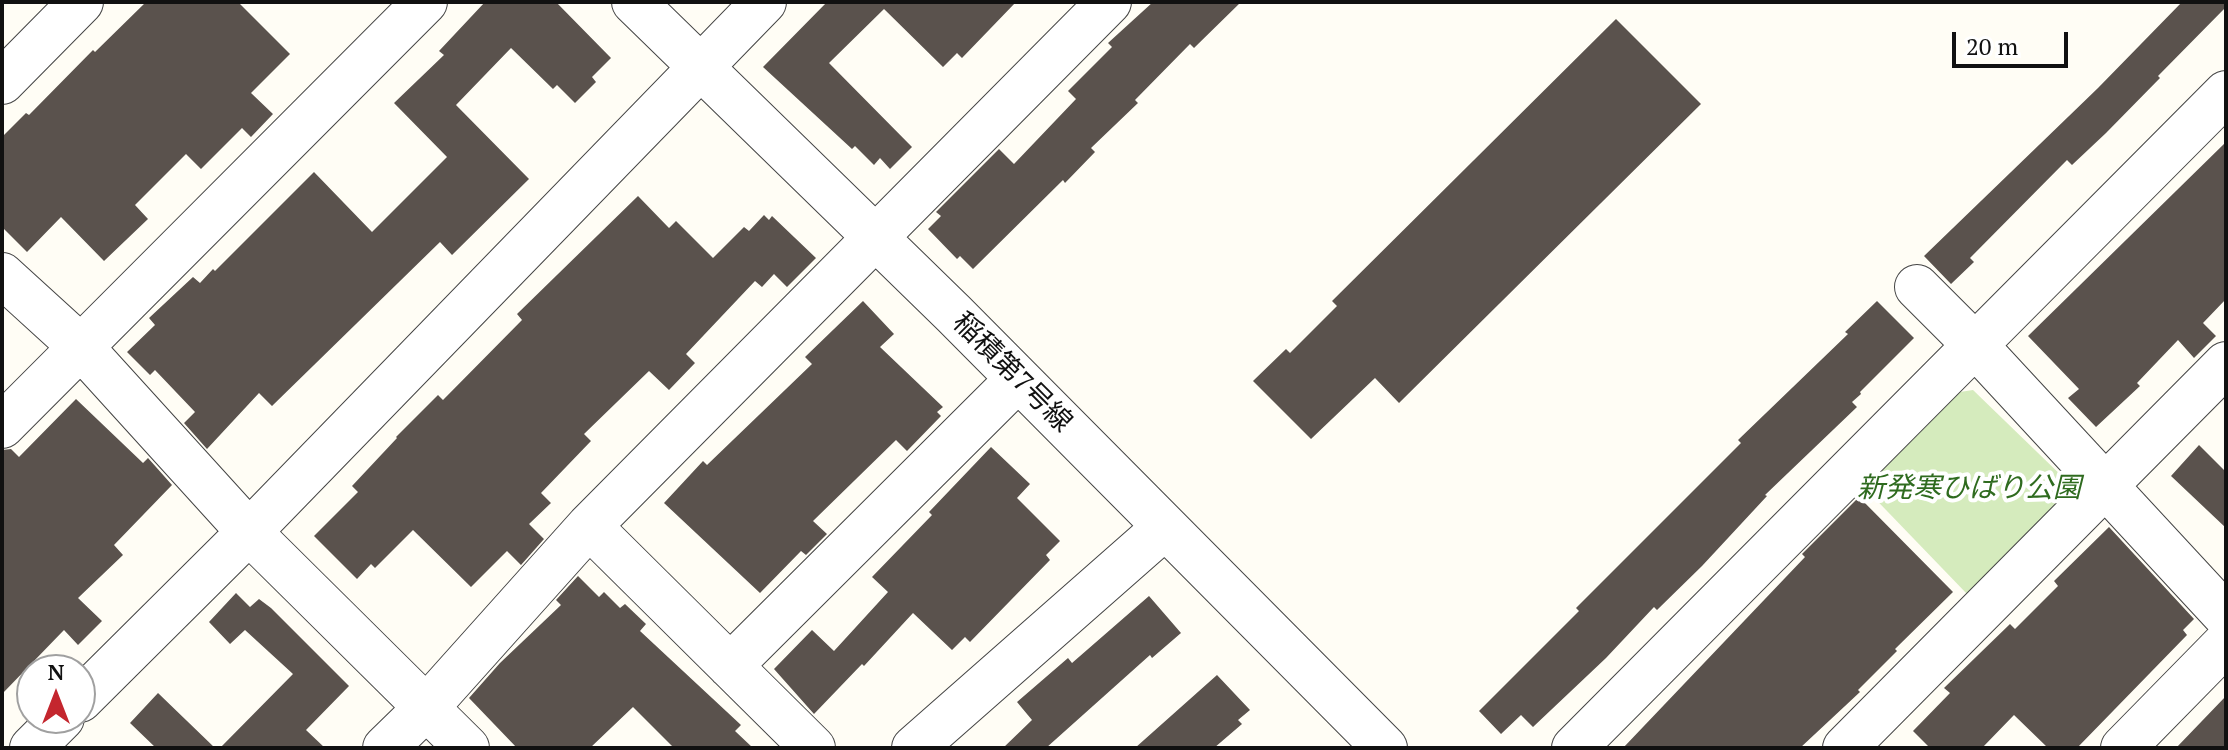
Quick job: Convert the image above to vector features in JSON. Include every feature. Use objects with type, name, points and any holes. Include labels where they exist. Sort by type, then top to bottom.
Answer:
[{"type":"street","points":[[2,82],[81,2]]},
{"type":"street","points":[[2,426],[425,2]]},
{"type":"street","name":"稲積第7号線","points":[[634,2],[876,237],[1379,746]]},
{"type":"street","points":[[96,684],[249,532],[764,2]]},
{"type":"street","points":[[385,748],[426,708],[589,526],[1109,2]]},
{"type":"street","points":[[1574,748],[2226,93]]},
{"type":"street","points":[[2,275],[81,347],[249,532],[467,748]]},
{"type":"street","points":[[1917,287],[1975,345],[2226,616]]},
{"type":"street","points":[[1845,748],[2226,364]]},
{"type":"street","points":[[730,666],[1018,379]]},
{"type":"street","points":[[589,526],[813,748]]},
{"type":"street","points":[[914,748],[1164,528]]},
{"type":"street","points":[[2123,748],[2226,643]]},
{"type":"green space","name":"新発寒ひばり公園","points":[[1973,390],[2068,482],[2072,495],[1968,595],[1860,483],[1960,392]]},
{"type":"building","points":[[146,2],[238,2],[290,54],[251,93],[273,114],[251,137],[242,128],[201,169],[186,154],[135,205],[148,219],[104,261],[61,217],[27,252],[2,227],[2,137],[26,113],[29,115]]},
{"type":"building","points":[[485,2],[556,2],[611,58],[592,77],[596,82],[575,103],[557,85],[553,89],[511,48],[456,105],[529,179],[452,255],[440,242],[272,406],[259,393],[207,449],[184,423],[195,412],[155,370],[150,375],[127,352],[155,325],[149,318],[193,277],[200,283],[213,269],[215,271],[314,172],[372,232],[447,157],[394,103],[444,55],[439,51]]},
{"type":"building","points":[[827,2],[1016,2],[962,58],[957,53],[943,67],[884,9],[829,63],[912,147],[890,169],[880,158],[874,165],[855,146],[852,149],[763,67]]},
{"type":"building","points":[[1153,2],[1241,2],[1194,48],[1190,44],[1135,100],[1138,103],[1091,148],[1095,152],[973,269],[960,256],[957,259],[928,229],[941,216],[936,212],[999,149],[1014,164],[1076,99],[1068,91],[1112,47],[1108,43]]},
{"type":"building","points":[[2182,2],[2226,2],[2226,7],[2106,133],[2072,165],[2067,160],[1970,258],[1974,262],[1951,284],[1924,256]]},
{"type":"building","points":[[1616,19],[1701,104],[1399,403],[1375,378],[1311,439],[1253,381],[1286,349],[1290,353],[1337,306],[1332,301]]},
{"type":"building","points":[[2226,142],[2226,299],[2203,323],[2216,336],[2194,358],[2178,340],[2137,383],[2140,386],[2096,427],[2068,398],[2079,389],[2028,336]]},
{"type":"building","points":[[638,196],[669,228],[676,221],[713,258],[744,227],[749,231],[764,215],[769,220],[772,216],[816,258],[787,287],[774,274],[762,287],[755,281],[686,354],[695,363],[669,390],[649,371],[584,434],[591,441],[541,493],[551,503],[529,524],[544,539],[521,565],[507,551],[471,587],[413,530],[375,568],[371,564],[357,579],[314,536],[358,492],[352,486],[396,437],[438,395],[443,400],[522,320],[517,314]]},
{"type":"building","points":[[863,301],[894,334],[880,347],[943,407],[937,412],[941,416],[907,451],[896,440],[813,521],[827,534],[806,555],[801,551],[760,593],[664,503],[703,461],[707,465],[812,364],[805,357]]},
{"type":"building","points":[[1877,301],[1914,338],[1860,392],[1852,402],[1857,407],[1765,495],[1702,566],[1657,610],[1654,607],[1606,658],[1533,727],[1521,715],[1501,734],[1479,711],[1579,611],[1576,608],[1741,443],[1738,440],[1848,334],[1845,332]]},
{"type":"building","points":[[76,399],[143,463],[148,458],[172,485],[114,545],[123,555],[78,598],[102,621],[78,645],[64,630],[41,654],[16,654],[16,680],[2,694],[2,450],[11,449],[19,457]]},
{"type":"building","points":[[2199,445],[2226,472],[2226,528],[2171,476]]},
{"type":"building","points":[[991,447],[1030,484],[1017,498],[1060,541],[1046,555],[1050,560],[970,642],[965,637],[952,650],[913,613],[814,714],[774,669],[812,630],[834,651],[888,592],[872,577]]},
{"type":"building","points":[[1859,497],[1953,592],[1895,649],[1897,651],[1858,690],[1860,692],[1800,748],[1623,748],[1805,557],[1802,554]]},
{"type":"building","points":[[2109,527],[2194,619],[2183,630],[2187,635],[2077,748],[2048,748],[2014,715],[1982,748],[1930,748],[1913,731],[1950,693],[1944,688],[2010,624],[2015,629],[2058,586],[2054,581]]},
{"type":"building","points":[[578,576],[599,597],[604,592],[620,608],[625,604],[646,624],[640,631],[741,725],[735,731],[753,748],[674,748],[633,707],[590,748],[517,748],[469,698],[500,663],[561,605],[556,600]]},
{"type":"building","points":[[236,593],[250,607],[259,599],[271,608],[349,686],[306,730],[325,748],[220,748],[293,674],[245,630],[230,644],[209,622]]},
{"type":"building","points":[[1149,596],[1181,633],[1152,658],[1150,655],[1046,748],[1003,748],[1032,720],[1017,702],[1068,658],[1072,663]]},
{"type":"building","points":[[1217,675],[1250,710],[1238,720],[1242,724],[1214,748],[1135,748]]},
{"type":"building","points":[[158,693],[215,748],[156,748],[130,723]]},
{"type":"building","points":[[2226,696],[2226,748],[2176,748]]}]
